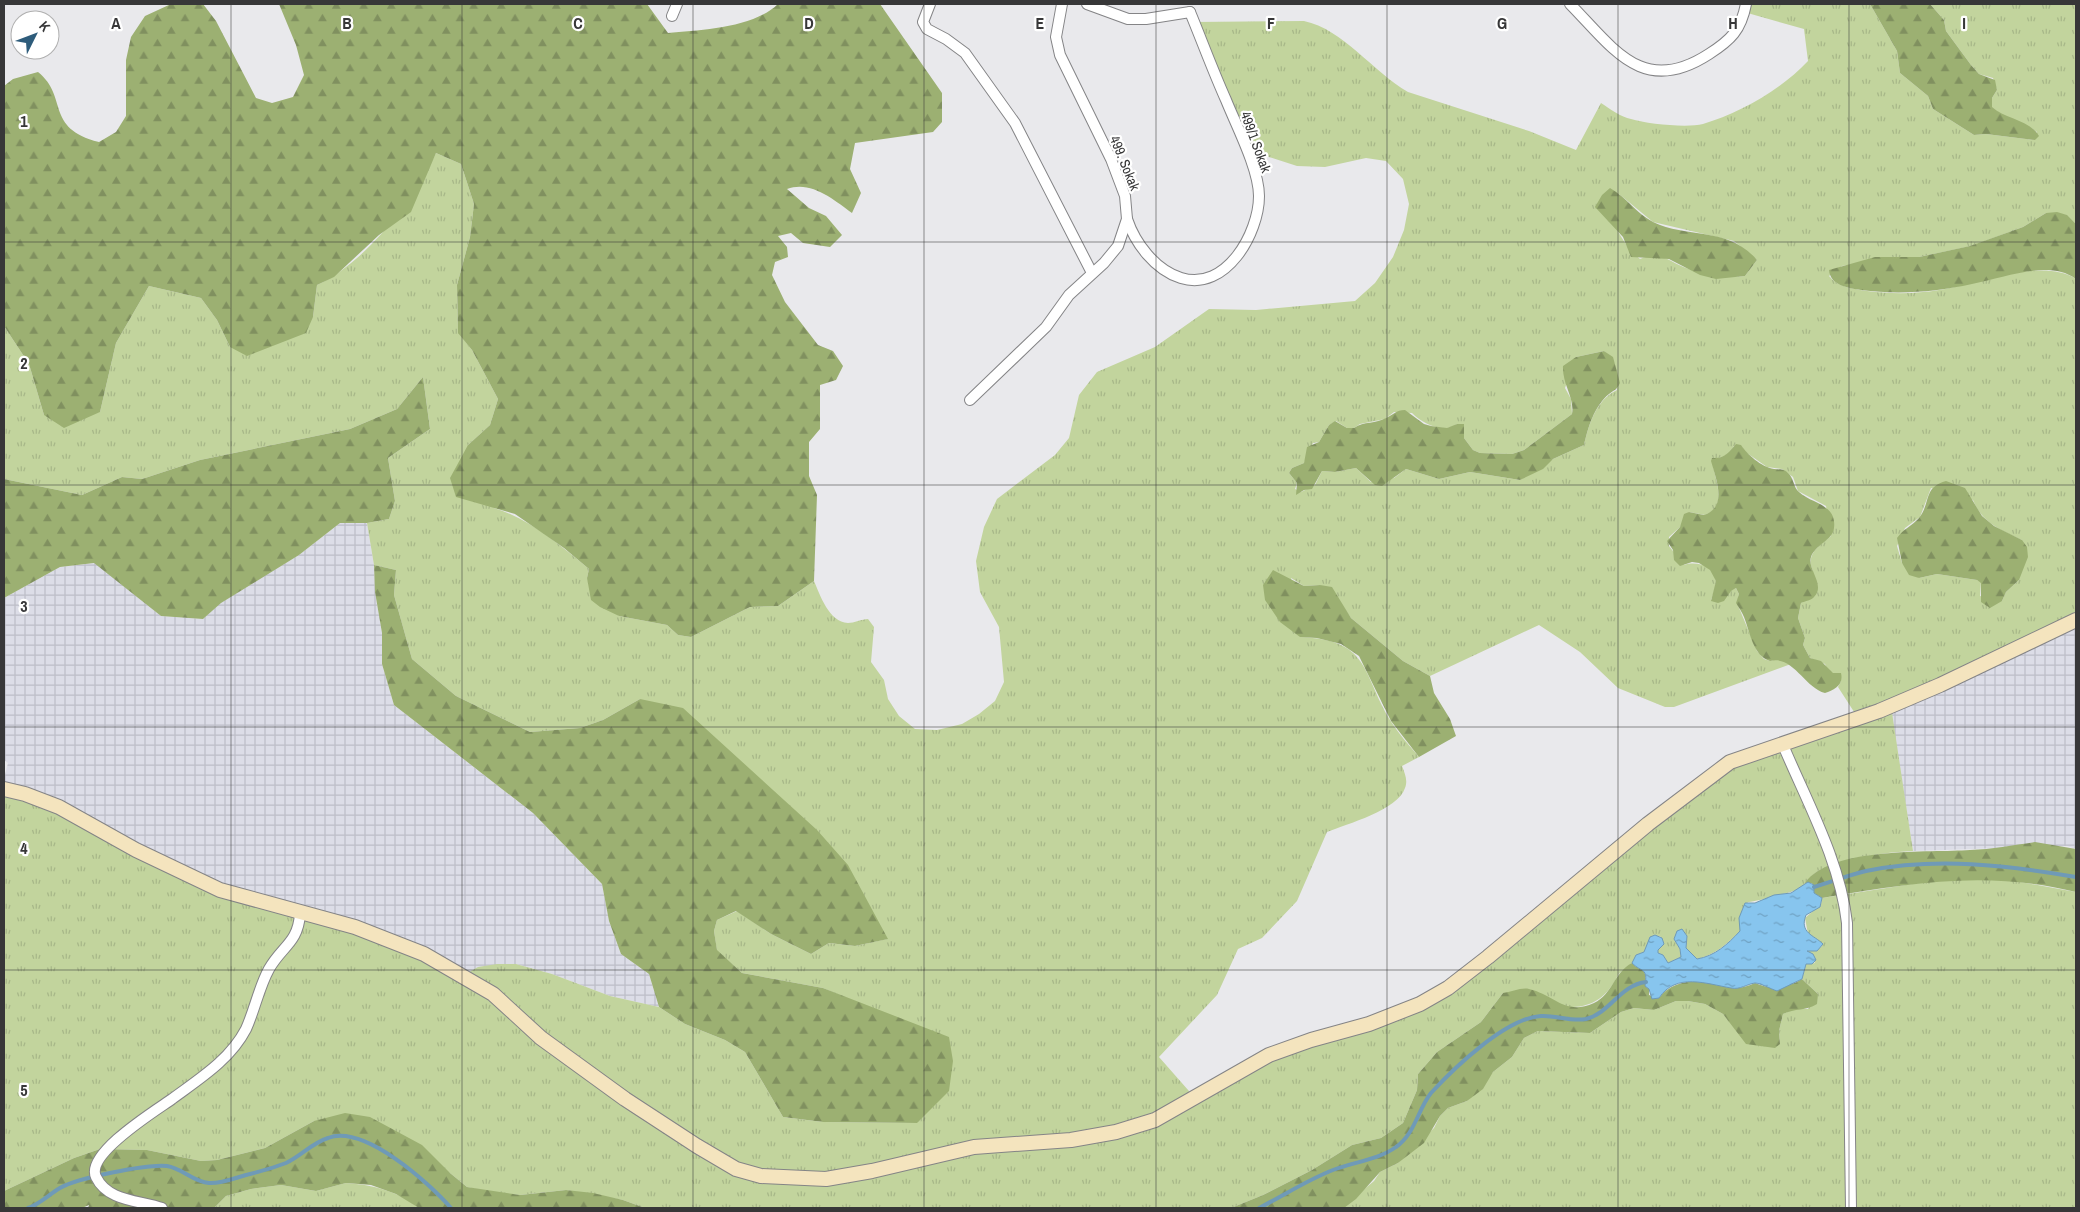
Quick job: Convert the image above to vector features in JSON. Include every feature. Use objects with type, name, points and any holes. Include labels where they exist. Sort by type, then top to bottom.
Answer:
[{"type":"street","points":[[672,16],[677,4]]},
{"type":"street","points":[[930,4],[923,22],[927,29],[946,39],[965,53],[1015,122],[1092,273]]},
{"type":"street","name":"499. Sokak","points":[[970,400],[1046,327],[1069,295],[1118,246],[1127,219],[1125,196],[1111,159],[1060,55],[1056,37],[1062,4]]},
{"type":"street","points":[[1087,4],[1128,18],[1146,19],[1192,8]]},
{"type":"street","points":[[1570,4],[1630,62],[1650,70],[1677,70],[1701,59],[1730,40],[1739,26],[1746,4]]},
{"type":"street","name":"499/1 Sokak","points":[[1127,219],[1133,237],[1146,252],[1166,271],[1182,279],[1199,279],[1218,273],[1228,266],[1241,252],[1255,224],[1259,195],[1253,166],[1192,8]]},
{"type":"street","points":[[4,789],[25,794],[59,807],[136,850],[220,890],[387,938],[424,954],[464,975],[493,994],[541,1038],[625,1099],[696,1146],[736,1169],[761,1176],[826,1179],[872,1171],[974,1147],[1071,1140],[1116,1132],[1156,1120],[1269,1055],[1311,1040],[1369,1024],[1420,1004],[1448,988],[1488,958],[1701,782],[1730,762],[1783,746],[1915,696],[2076,620]]},
{"type":"street","points":[[1783,746],[1833,863],[1844,898],[1852,1208]]},
{"type":"street","points":[[162,1208],[114,1195],[96,1176],[95,1167],[98,1158],[119,1137],[201,1077],[233,1049],[245,1029],[270,966],[299,928],[300,914]]},
{"type":"shaded area","points":[[340,523],[367,523],[382,633],[382,664],[394,705],[533,813],[602,884],[609,921],[621,954],[649,974],[659,1007],[610,996],[552,974],[516,964],[464,975],[220,890],[4,789],[4,779],[8,763],[4,760],[4,598],[60,567],[95,563],[161,616],[203,619],[220,603],[299,555]]},
{"type":"shaded area","points":[[2076,620],[2076,849],[2067,846],[1913,851],[1890,706]]},
{"type":"green space","points":[[171,4],[203,4],[216,21],[256,98],[272,103],[293,97],[304,75],[296,45],[279,4],[647,4],[668,33],[711,29],[741,23],[767,12],[778,4],[880,4],[942,93],[942,122],[933,132],[855,143],[850,169],[861,193],[852,213],[830,197],[813,189],[796,187],[787,189],[809,208],[826,216],[842,235],[830,247],[803,243],[791,233],[778,236],[787,247],[788,257],[775,262],[772,275],[785,302],[818,345],[833,351],[843,366],[836,380],[820,385],[820,429],[809,442],[809,476],[817,495],[814,581],[778,606],[750,607],[691,637],[678,635],[667,625],[619,616],[600,607],[591,600],[587,578],[589,569],[564,548],[515,514],[456,497],[450,478],[468,445],[490,425],[498,399],[472,350],[458,333],[457,285],[470,237],[474,204],[461,164],[436,153],[411,212],[379,235],[334,277],[317,285],[313,317],[306,333],[247,356],[230,347],[217,320],[201,298],[149,286],[116,343],[100,412],[64,428],[44,415],[29,364],[4,326],[4,86],[13,79],[38,72],[53,92],[64,120],[71,129],[82,136],[99,142],[116,132],[126,116],[126,60],[131,37],[145,16]]},
{"type":"green space","points":[[1746,4],[1870,4],[1897,51],[1900,73],[1928,96],[1933,109],[1974,135],[1986,134],[2035,140],[2037,132],[1991,107],[1992,98],[1997,90],[1993,78],[1979,74],[1971,65],[1946,31],[1944,20],[1930,4],[2076,4],[2076,224],[2066,215],[2046,213],[2023,227],[1971,246],[1919,257],[1895,257],[1842,266],[1829,276],[1837,283],[1851,288],[1894,293],[1939,290],[2028,271],[2062,273],[2076,279],[2076,620],[1891,706],[1913,851],[1878,854],[1845,861],[1818,871],[1799,889],[1748,902],[1741,914],[1740,931],[1709,955],[1697,959],[1686,948],[1687,936],[1682,930],[1674,939],[1680,949],[1681,957],[1668,963],[1663,955],[1658,953],[1658,950],[1664,944],[1660,936],[1649,944],[1644,952],[1636,955],[1634,961],[1619,974],[1607,992],[1595,1002],[1581,1006],[1566,1007],[1535,1002],[1503,993],[1481,1022],[1437,1052],[1418,1074],[1417,1090],[1403,1123],[1381,1138],[1352,1145],[1312,1170],[1263,1195],[1231,1208],[645,1208],[623,1200],[566,1190],[520,1195],[494,1193],[467,1187],[450,1173],[314,1121],[265,1148],[217,1160],[201,1161],[147,1150],[100,1149],[74,1158],[4,1191],[4,789],[59,807],[220,890],[355,927],[464,975],[478,967],[516,964],[552,974],[610,996],[659,1007],[685,1024],[725,1040],[745,1052],[783,1117],[823,1122],[917,1123],[882,1013],[823,988],[742,973],[717,951],[714,931],[717,920],[737,911],[771,934],[811,954],[829,943],[855,946],[887,939],[640,699],[603,720],[580,728],[530,732],[456,696],[412,659],[394,595],[396,570],[374,565],[367,523],[389,519],[395,501],[388,458],[430,429],[423,377],[397,409],[350,429],[200,460],[142,479],[122,477],[82,495],[4,479],[4,326],[29,364],[44,415],[100,412],[116,343],[149,286],[201,298],[217,320],[230,347],[313,317],[317,285],[353,262],[386,229],[414,191],[436,153],[461,164],[474,204],[470,237],[457,285],[458,332],[472,350],[498,399],[490,425],[468,445],[494,508],[532,526],[556,542],[589,569],[587,578],[619,616],[667,625],[678,635],[691,637],[750,607],[778,606],[814,581],[826,607],[836,618],[848,623],[868,619],[874,627],[871,662],[884,680],[888,699],[899,716],[915,729],[937,730],[962,724],[979,714],[995,701],[1004,682],[999,627],[980,592],[976,561],[984,527],[997,499],[1055,455],[1069,438],[1079,395],[1097,372],[1155,347],[1209,309],[1256,310],[1355,301],[1375,283],[1393,257],[1404,230],[1409,204],[1403,179],[1386,161],[1366,158],[1325,167],[1297,166],[1269,157],[1242,139],[1194,22],[1304,21],[1332,33],[1382,74],[1408,92],[1529,131],[1576,150],[1601,103],[1619,115],[1638,121],[1677,125],[1703,124],[1746,107],[1760,99],[1786,81],[1808,61],[1804,29],[1744,12]],"holes":[[[1619,194],[1653,222],[1734,241],[1757,260],[1745,276],[1731,277],[1696,271],[1661,257],[1655,256],[1640,259],[1628,248],[1614,225]],[[1604,351],[1614,364],[1617,374],[1617,390],[1610,394],[1599,406],[1591,421],[1584,445],[1553,459],[1520,480],[1470,472],[1439,479],[1406,469],[1394,478],[1371,482],[1356,468],[1335,472],[1322,471],[1315,485],[1301,492],[1295,489],[1297,483],[1289,473],[1292,468],[1304,463],[1313,443],[1319,442],[1329,425],[1336,421],[1347,428],[1354,428],[1360,424],[1385,419],[1394,412],[1412,413],[1422,421],[1440,428],[1452,427],[1457,424],[1464,427],[1464,438],[1473,450],[1480,453],[1512,454],[1524,450],[1572,414],[1571,399],[1565,388],[1576,357]],[[1734,446],[1742,447],[1744,451],[1767,467],[1782,469],[1793,477],[1798,491],[1826,506],[1831,536],[1812,555],[1811,565],[1813,571],[1807,599],[1801,603],[1798,618],[1805,638],[1803,645],[1810,658],[1825,664],[1827,669],[1841,681],[1838,687],[1858,718],[1730,762],[1420,1004],[1229,1076],[1196,1099],[1159,1057],[1217,995],[1238,949],[1262,938],[1297,901],[1327,832],[1371,815],[1393,803],[1400,796],[1406,785],[1406,777],[1402,766],[1419,757],[1390,720],[1367,673],[1352,652],[1340,644],[1323,639],[1300,637],[1291,578],[1304,586],[1320,585],[1341,604],[1351,618],[1403,661],[1430,676],[1539,625],[1580,652],[1618,688],[1665,707],[1674,707],[1791,664],[1777,659],[1770,661],[1764,659],[1757,651],[1737,603],[1739,594],[1736,588],[1711,600],[1716,581],[1712,571],[1699,564],[1684,565],[1669,546],[1669,537],[1680,527],[1689,512],[1705,515],[1713,511],[1717,505],[1718,490],[1712,458],[1722,457]],[[1931,488],[1973,500],[1982,515],[1993,525],[2022,540],[2019,580],[2006,592],[2002,601],[1980,596],[1981,582],[1977,580],[1937,574],[1919,578],[1902,563],[1897,546],[1905,528],[1920,517]]]},
{"type":"green space","points":[[1870,4],[1930,4],[1944,20],[1946,31],[1971,65],[1979,74],[1995,80],[1997,90],[1992,98],[1992,107],[2030,126],[2039,136],[2035,140],[1986,134],[1974,135],[1933,109],[1928,96],[1900,73],[1897,51]]},
{"type":"green space","points":[[1610,188],[1653,222],[1666,227],[1733,242],[1746,249],[1757,260],[1745,276],[1716,279],[1700,275],[1669,259],[1631,257],[1623,237],[1595,207],[1602,195]]},
{"type":"green space","points":[[2057,212],[2067,215],[2076,224],[2076,279],[2061,272],[2044,270],[1944,289],[1917,292],[1889,292],[1845,287],[1836,282],[1830,275],[1829,270],[1875,257],[1919,257],[1970,246],[2023,227],[2046,213]]},
{"type":"green space","points":[[1604,351],[1613,357],[1620,383],[1617,389],[1609,394],[1599,405],[1584,445],[1553,459],[1543,469],[1520,480],[1470,472],[1439,479],[1406,469],[1382,486],[1375,485],[1356,468],[1335,472],[1322,471],[1312,489],[1304,490],[1296,495],[1297,483],[1289,473],[1292,468],[1304,463],[1307,447],[1319,442],[1329,425],[1335,421],[1347,428],[1354,428],[1362,424],[1382,420],[1405,410],[1424,424],[1431,426],[1447,428],[1457,424],[1464,424],[1464,438],[1473,450],[1480,453],[1512,454],[1524,450],[1572,414],[1572,402],[1564,379],[1563,366],[1576,357]]},
{"type":"green space","points":[[423,377],[430,429],[388,458],[395,501],[389,519],[367,523],[340,523],[299,555],[221,603],[203,619],[161,616],[94,563],[60,567],[4,598],[4,479],[82,495],[122,477],[142,479],[200,460],[350,429],[397,409]]},
{"type":"green space","points":[[1736,444],[1741,445],[1764,466],[1786,471],[1799,492],[1828,509],[1832,514],[1834,520],[1833,532],[1816,549],[1810,562],[1817,582],[1817,592],[1813,598],[1801,603],[1798,618],[1805,638],[1803,645],[1810,658],[1821,661],[1833,673],[1841,673],[1840,684],[1828,692],[1825,693],[1818,690],[1785,663],[1778,660],[1770,661],[1760,654],[1753,643],[1743,615],[1736,603],[1739,594],[1736,588],[1731,591],[1724,601],[1718,603],[1711,601],[1716,581],[1710,570],[1699,563],[1692,562],[1680,566],[1674,560],[1673,550],[1667,541],[1680,527],[1684,514],[1689,512],[1704,515],[1716,506],[1718,492],[1711,461],[1712,458],[1726,454]]},
{"type":"green space","points":[[1946,481],[1965,488],[1982,516],[1994,526],[2022,540],[2027,547],[2028,557],[2019,580],[2006,592],[2002,601],[1990,608],[1981,602],[1981,583],[1977,580],[1937,574],[1919,578],[1909,575],[1902,563],[1897,538],[1919,518],[1934,487]]},
{"type":"green space","points":[[374,565],[396,570],[394,595],[412,659],[456,696],[530,732],[580,728],[603,720],[640,699],[683,708],[817,830],[848,865],[888,939],[855,946],[829,943],[811,954],[771,934],[736,911],[717,920],[714,931],[717,950],[742,973],[823,988],[949,1037],[953,1061],[949,1091],[917,1123],[823,1122],[783,1117],[745,1052],[725,1040],[685,1024],[659,1007],[649,974],[621,954],[609,921],[602,884],[533,813],[394,705],[382,664],[382,633],[375,592]]},
{"type":"green space","points":[[1273,570],[1304,586],[1320,585],[1332,587],[1351,618],[1403,661],[1430,676],[1434,693],[1450,719],[1456,736],[1419,757],[1391,721],[1359,656],[1341,644],[1317,638],[1300,637],[1280,622],[1265,600],[1263,585]]},
{"type":"green space","points":[[2035,842],[2076,849],[2076,892],[2043,885],[1980,880],[1918,884],[1822,898],[1814,893],[1812,883],[1805,883],[1818,871],[1836,863],[1858,857],[1907,852],[2003,847]]},
{"type":"green space","points":[[2004,879],[2076,892],[2076,1208],[1342,1208],[1374,1181],[1380,1172],[1398,1163],[1434,1128],[1440,1116],[1448,1108],[1467,1101],[1493,1072],[1512,1057],[1524,1038],[1538,1031],[1590,1033],[1621,1012],[1634,1008],[1654,1010],[1676,1001],[1688,1001],[1705,1004],[1723,1014],[1735,1028],[1780,1044],[1779,1031],[1783,1014],[1794,1009],[1808,1009],[1818,994],[1802,979],[1806,964],[1815,963],[1807,951],[1815,951],[1822,946],[1808,934],[1805,918],[1821,904],[1822,898],[1938,880]]},
{"type":"green space","points":[[1632,963],[1645,973],[1645,986],[1649,989],[1649,995],[1659,998],[1671,987],[1687,982],[1713,982],[1729,988],[1744,987],[1755,983],[1767,987],[1779,987],[1802,979],[1818,994],[1817,1004],[1809,1008],[1783,1014],[1779,1031],[1780,1044],[1775,1048],[1746,1044],[1723,1014],[1705,1004],[1688,1001],[1676,1001],[1654,1010],[1634,1008],[1621,1012],[1590,1033],[1538,1031],[1524,1038],[1512,1057],[1493,1072],[1483,1089],[1467,1101],[1448,1108],[1440,1116],[1424,1143],[1398,1163],[1380,1172],[1356,1199],[1344,1208],[1231,1208],[1263,1195],[1312,1170],[1352,1145],[1381,1138],[1403,1123],[1417,1090],[1418,1074],[1437,1052],[1481,1022],[1503,993],[1529,989],[1568,1006],[1584,1006],[1600,999],[1610,989],[1621,972]]},
{"type":"green space","points":[[345,1113],[370,1117],[422,1145],[467,1187],[520,1195],[566,1190],[593,1193],[623,1200],[645,1208],[419,1208],[396,1194],[371,1185],[346,1183],[316,1191],[281,1185],[251,1189],[226,1196],[214,1208],[88,1208],[89,1205],[82,1208],[4,1208],[4,1191],[74,1158],[100,1149],[147,1150],[201,1161],[217,1160],[265,1148],[314,1121]]},
{"type":"green space","points":[[346,1183],[366,1185],[394,1193],[419,1208],[214,1208],[226,1196],[251,1189],[281,1185],[316,1191]]},
{"type":"water","points":[[1808,882],[1814,885],[1814,893],[1822,898],[1820,907],[1806,915],[1804,926],[1808,933],[1823,944],[1817,951],[1807,951],[1813,954],[1816,960],[1812,964],[1806,964],[1802,979],[1777,991],[1755,983],[1734,988],[1683,982],[1666,990],[1659,998],[1652,999],[1649,989],[1645,986],[1645,973],[1632,963],[1636,955],[1644,952],[1650,937],[1655,935],[1662,938],[1664,944],[1658,950],[1658,953],[1663,955],[1668,963],[1681,957],[1680,949],[1674,939],[1677,931],[1682,929],[1687,936],[1686,948],[1697,959],[1710,955],[1721,949],[1740,931],[1739,918],[1745,903],[1755,903],[1774,895],[1791,893]]},
{"type":"waterway","points":[[1814,887],[1866,871],[1919,864],[1998,866],[2076,877]]},
{"type":"waterway","points":[[1259,1208],[1323,1174],[1381,1155],[1396,1147],[1408,1135],[1431,1093],[1481,1046],[1512,1025],[1541,1016],[1575,1020],[1586,1019],[1602,1011],[1629,988],[1646,982]]},
{"type":"waterway","points":[[28,1208],[69,1184],[129,1169],[167,1166],[178,1169],[203,1182],[223,1182],[286,1163],[322,1140],[343,1136],[377,1147],[395,1158],[428,1185],[451,1208]]}]
